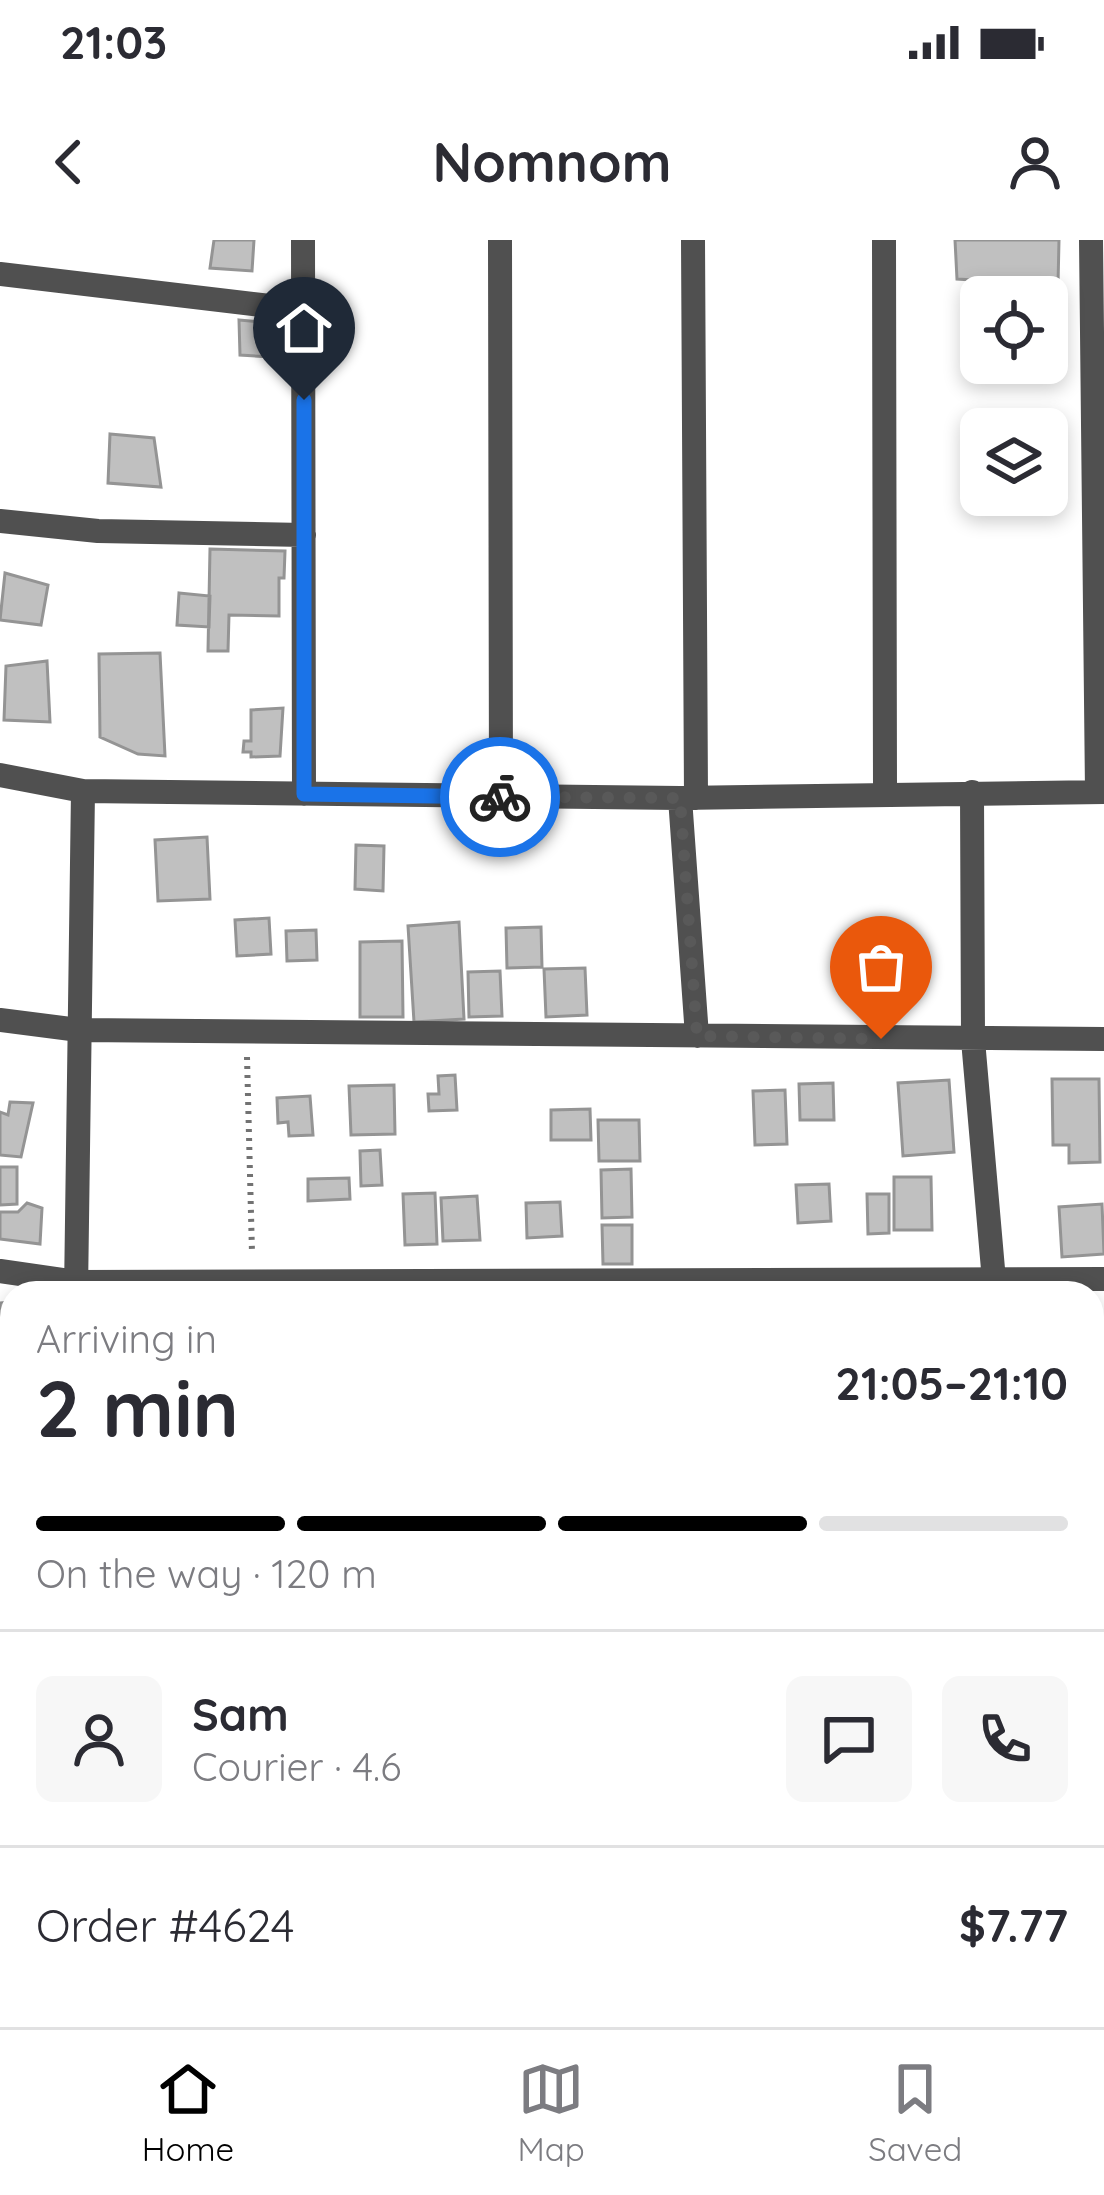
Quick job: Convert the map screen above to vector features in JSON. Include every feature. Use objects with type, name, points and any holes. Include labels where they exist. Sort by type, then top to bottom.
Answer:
[{"type":"street","points":[[304,240],[304,794]]},
{"type":"street","points":[[500,240],[501,797]]},
{"type":"street","points":[[694,240],[688,798],[697,1036]]},
{"type":"street","points":[[884,240],[885,793]]},
{"type":"street","points":[[0,775],[83,791],[688,798],[1100,792],[1091,240]]},
{"type":"street","points":[[0,274],[304,310]]},
{"type":"street","points":[[0,521],[98,531],[304,535]]},
{"type":"street","points":[[76,1281],[83,791]]},
{"type":"street","points":[[972,792],[973,1040],[994,1281]]},
{"type":"street","points":[[0,1020],[80,1030],[1104,1039]]},
{"type":"street","points":[[0,1270],[49,1281]]},
{"type":"path","points":[[246,1031],[253,1281]]},
{"type":"building","points":[[214,240],[254,240],[252,271],[210,268]]},
{"type":"building","points":[[955,240],[1059,240],[1058,276],[957,279]]},
{"type":"building","points":[[239,320],[286,324],[286,358],[240,355]]},
{"type":"building","points":[[110,434],[154,438],[161,487],[108,483]]},
{"type":"building","points":[[210,549],[285,551],[279,616],[229,615],[228,651],[208,651]]},
{"type":"building","points":[[5,573],[48,585],[41,625],[0,620]]},
{"type":"building","points":[[179,593],[210,596],[209,627],[177,625]]},
{"type":"building","points":[[160,653],[165,756],[138,754],[100,737],[99,654]]},
{"type":"building","points":[[47,661],[50,722],[4,720],[6,666]]},
{"type":"building","points":[[283,708],[280,756],[251,757],[251,752],[243,752],[244,741],[251,741],[251,710]]},
{"type":"building","points":[[207,837],[210,899],[158,901],[155,840]]},
{"type":"building","points":[[356,845],[384,846],[383,891],[355,889]]},
{"type":"building","points":[[269,918],[271,954],[237,956],[235,920]]},
{"type":"building","points":[[459,922],[464,1019],[414,1022],[408,926]]},
{"type":"building","points":[[541,927],[542,967],[507,968],[506,928]]},
{"type":"building","points":[[316,930],[317,960],[287,961],[286,931]]},
{"type":"building","points":[[402,941],[403,1017],[360,1017],[360,942]]},
{"type":"building","points":[[585,968],[587,1015],[546,1017],[544,969]]},
{"type":"building","points":[[500,971],[502,1016],[469,1017],[468,972]]},
{"type":"building","points":[[455,1075],[457,1110],[429,1111],[428,1094],[439,1094],[438,1076]]},
{"type":"building","points":[[1052,1079],[1099,1079],[1100,1162],[1069,1163],[1069,1145],[1053,1145]]},
{"type":"building","points":[[949,1080],[954,1152],[903,1156],[898,1083]]},
{"type":"building","points":[[833,1083],[834,1120],[800,1120],[799,1084]]},
{"type":"building","points":[[394,1085],[395,1134],[351,1135],[349,1086]]},
{"type":"building","points":[[785,1090],[787,1144],[755,1145],[753,1091]]},
{"type":"building","points":[[310,1096],[313,1135],[289,1136],[288,1122],[278,1123],[277,1098]]},
{"type":"building","points":[[10,1102],[33,1103],[21,1157],[0,1155],[0,1112],[8,1115]]},
{"type":"building","points":[[590,1109],[591,1140],[551,1140],[551,1110]]},
{"type":"building","points":[[598,1120],[639,1120],[640,1161],[599,1161]]},
{"type":"building","points":[[380,1150],[382,1185],[361,1186],[360,1151]]},
{"type":"building","points":[[0,1167],[17,1167],[17,1204],[0,1205]]},
{"type":"building","points":[[631,1169],[632,1217],[602,1218],[601,1170]]},
{"type":"building","points":[[894,1177],[931,1177],[932,1230],[894,1230]]},
{"type":"building","points":[[349,1178],[350,1199],[308,1201],[308,1179]]},
{"type":"building","points":[[829,1184],[831,1221],[798,1223],[796,1185]]},
{"type":"building","points":[[435,1193],[437,1244],[405,1245],[403,1194]]},
{"type":"building","points":[[867,1194],[889,1194],[889,1233],[868,1234]]},
{"type":"building","points":[[477,1196],[480,1240],[443,1241],[441,1198]]},
{"type":"building","points":[[560,1202],[562,1236],[527,1238],[526,1203]]},
{"type":"building","points":[[27,1203],[42,1208],[40,1244],[0,1239],[0,1212],[18,1212]]},
{"type":"building","points":[[1102,1204],[1104,1254],[1062,1257],[1059,1207]]},
{"type":"building","points":[[602,1225],[632,1225],[632,1264],[603,1264]]},
{"type":"way so far","points":[[500,797],[680,798],[697,1036],[881,1039]]},
{"type":"route","points":[[304,400],[304,794],[500,797]]}]
